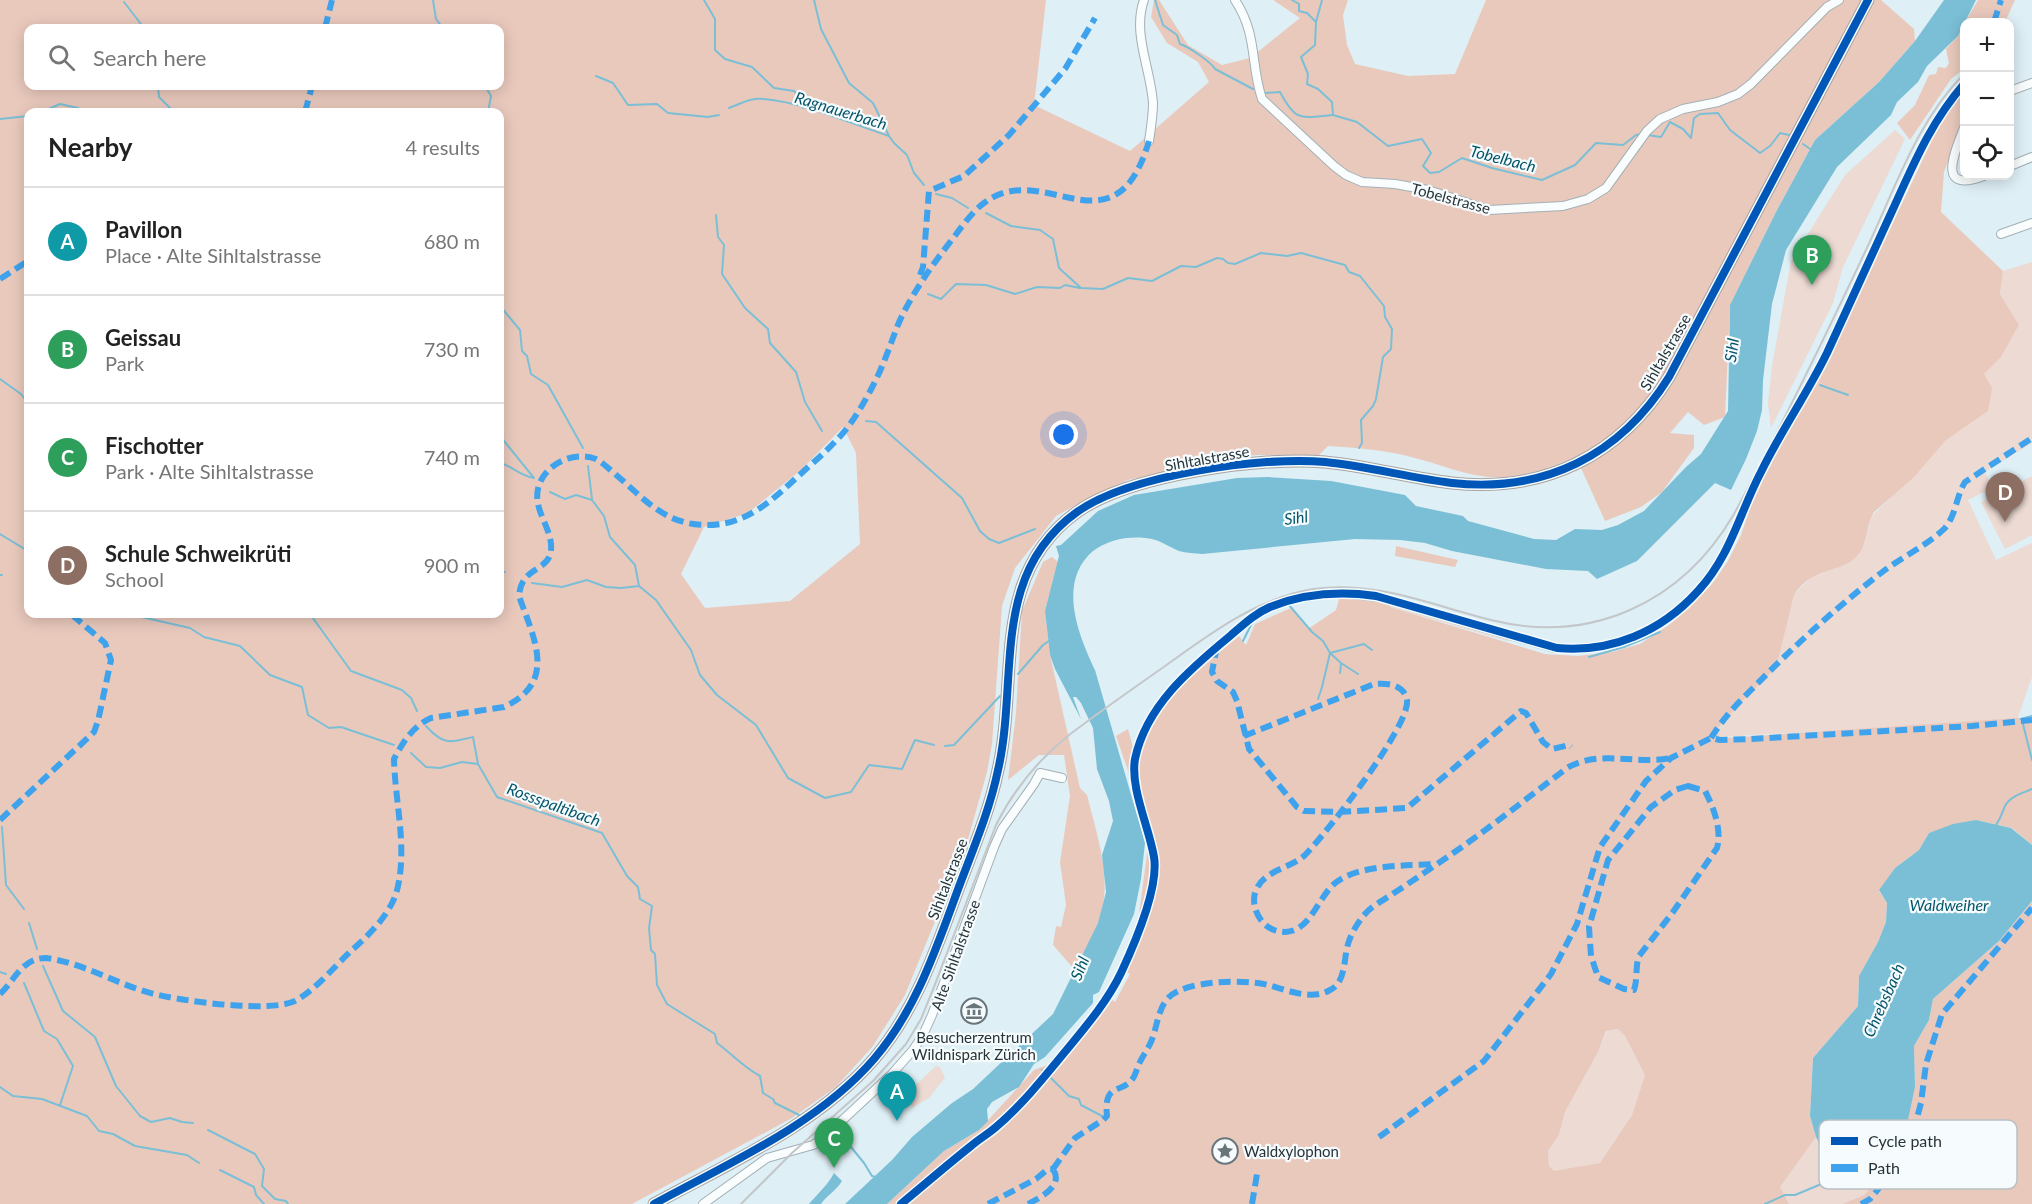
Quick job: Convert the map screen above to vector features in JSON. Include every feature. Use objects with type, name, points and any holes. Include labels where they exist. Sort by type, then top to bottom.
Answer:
[{"type":"main road","name":"Sihltalstrasse","points":[[654,1204],[783,1133],[821,1109],[866,1068],[908,1011],[932,959],[991,797],[1007,720],[1010,643],[1016,605],[1029,568],[1038,552],[1056,530],[1084,507],[1119,491],[1170,478],[1247,464],[1287,461],[1323,462],[1447,483],[1494,485],[1518,483],[1547,476],[1598,453],[1635,423],[1669,377],[1868,0]]},
{"type":"street","points":[[1144,0],[1140,11],[1140,25],[1153,102],[1149,141]]},
{"type":"street","name":"Tobelstrasse","points":[[1236,0],[1251,32],[1258,89],[1262,99],[1334,166],[1362,182],[1395,184],[1428,190],[1489,210],[1563,206],[1588,199],[1606,188],[1660,118],[1738,94],[1751,84],[1827,7],[1839,0]]},
{"type":"street","points":[[2014,90],[2032,82]]},
{"type":"street","points":[[1960,140],[1952,158],[1951,168],[1954,176],[1961,181],[1974,180]]},
{"type":"street","points":[[2014,164],[2032,157]]},
{"type":"street","points":[[2001,234],[2032,223]]},
{"type":"street","name":"Alte Sihltalstrasse","points":[[703,1204],[767,1158],[813,1145],[821,1140],[891,1075],[913,1050],[932,1015],[1002,829],[1040,773],[1062,778]]},
{"type":"shaded area","points":[[0,0],[1046,0],[1034,105],[1130,151],[1209,82],[1198,62],[1167,43],[1151,17],[1154,0],[1159,0],[1188,45],[1222,65],[1250,58],[1300,18],[1273,0],[1348,0],[1343,15],[1347,45],[1355,64],[1408,76],[1455,74],[1486,0],[1881,0],[1914,29],[1915,41],[1879,82],[1815,140],[1730,305],[1725,417],[1704,425],[1688,412],[1670,433],[1694,435],[1694,448],[1662,492],[1641,507],[1605,521],[1576,457],[1533,472],[1493,477],[1470,474],[1394,453],[1328,446],[1319,455],[1256,455],[1189,466],[1128,480],[1056,516],[1015,568],[1002,606],[992,744],[987,772],[967,843],[905,995],[873,1046],[836,1087],[792,1118],[632,1204],[0,1204]],"holes":[[[843,427],[856,453],[860,544],[790,601],[705,608],[681,574],[704,527],[748,513],[802,469]]]},
{"type":"shaded area","points":[[1978,0],[2015,0],[2007,18],[1967,18]]},
{"type":"shaded area","points":[[1960,32],[1960,72],[1951,79],[1910,140],[1897,123],[1915,105],[1929,75],[1936,74],[1938,67],[1946,68],[1949,63],[1946,49]]},
{"type":"shaded area","points":[[1960,92],[1960,128],[1944,172],[1941,212],[2003,271],[2000,294],[2019,325],[2001,357],[1984,374],[1992,388],[1988,411],[1945,441],[1914,477],[1874,512],[1863,546],[1857,556],[1843,566],[1809,579],[1801,586],[1794,595],[1776,668],[1717,729],[1717,733],[1724,738],[2032,717],[2032,845],[2012,828],[1976,820],[1929,833],[1919,850],[1895,868],[1879,891],[1887,903],[1886,922],[1859,976],[1858,1006],[1813,1058],[1810,1116],[1816,1137],[1780,1187],[1789,1204],[887,1204],[944,1151],[979,1130],[1034,1070],[1047,1065],[1054,1056],[1063,1053],[1108,996],[1115,1002],[1130,974],[1120,968],[1138,922],[1148,846],[1134,788],[1116,736],[1128,729],[1137,762],[1143,730],[1159,707],[1239,636],[1246,645],[1255,624],[1291,608],[1308,629],[1336,610],[1340,595],[1388,603],[1390,607],[1545,654],[1578,656],[1612,652],[1640,644],[1669,625],[1689,608],[1712,584],[1728,561],[1741,535],[1755,494],[1841,333],[1948,106]],"holes":[[[1618,1029],[1625,1036],[1645,1075],[1632,1115],[1600,1163],[1554,1171],[1549,1166],[1548,1151],[1559,1135],[1565,1112],[1598,1052],[1606,1031]]]},
{"type":"shaded area","points":[[1895,130],[1905,139],[1843,267],[1833,303],[1771,428],[1768,403],[1772,366],[1791,261],[1845,175]]},
{"type":"shaded area","points":[[2032,262],[2032,443],[1985,472],[1992,488],[1968,500],[1996,560],[2032,543],[2032,677],[2017,720],[1720,737],[1717,729],[1775,668],[1794,595],[1798,590],[1812,577],[1847,564],[1857,556],[1865,544],[1871,517],[1945,441],[1988,411],[1983,374],[2001,357],[2019,325],[2000,294],[2003,271]]},
{"type":"shaded area","points":[[2032,476],[2032,535],[2005,549],[1981,502]]},
{"type":"shaded area","points":[[1396,546],[1458,560],[1455,567],[1395,556]]},
{"type":"shaded area","points":[[1052,557],[1058,562],[1045,611],[1050,655],[1080,788],[1087,795],[1095,827],[1104,875],[1103,907],[1098,923],[1074,969],[1053,945],[1056,926],[1061,927],[1066,905],[1060,862],[1070,796],[1064,755],[1039,755],[1008,780],[1016,713],[1022,611],[1043,562]]},
{"type":"shaded area","points":[[1388,603],[1429,612],[1508,637],[1510,640],[1390,607]]},
{"type":"shaded area","points":[[2032,901],[2032,1204],[1842,1204],[1864,1195],[1869,1189],[2017,1189],[2017,1120],[1905,1120],[1915,1087],[1914,1046],[1929,1020],[1933,999],[1999,941]]},
{"type":"shaded area","points":[[1618,1029],[1625,1036],[1645,1075],[1632,1115],[1600,1163],[1554,1172],[1549,1166],[1548,1151],[1559,1135],[1565,1112],[1607,1031]]},
{"type":"shaded area","points":[[936,1066],[940,1067],[945,1078],[929,1098],[912,1108],[906,1094]]},
{"type":"shaded area","points":[[1816,1137],[1819,1143],[1819,1189],[1869,1189],[1864,1195],[1842,1204],[1789,1204],[1779,1188]]},
{"type":"water","name":"Sihl","points":[[1944,0],[1976,0],[1967,18],[1960,18],[1958,36],[1927,66],[1918,82],[1897,102],[1891,115],[1837,167],[1786,250],[1772,304],[1763,380],[1762,410],[1757,431],[1731,490],[1715,483],[1637,561],[1597,579],[1588,571],[1546,569],[1452,551],[1425,543],[1400,540],[1355,539],[1202,554],[1179,551],[1149,538],[1131,538],[1111,542],[1093,551],[1082,564],[1076,578],[1073,593],[1074,609],[1082,641],[1095,670],[1145,843],[1134,914],[1099,992],[1093,995],[1093,1003],[1045,1057],[1034,1064],[1019,1087],[992,1102],[987,1109],[988,1121],[979,1130],[944,1151],[887,1204],[845,1204],[892,1160],[912,1137],[952,1103],[973,1089],[1053,1014],[1098,923],[1106,892],[1102,855],[1113,821],[1109,801],[1097,769],[1093,728],[1081,703],[1073,697],[1081,719],[1050,655],[1045,611],[1059,556],[1056,546],[1061,545],[1098,511],[1134,495],[1237,478],[1268,477],[1331,481],[1405,495],[1416,506],[1463,516],[1468,521],[1534,539],[1556,540],[1575,529],[1602,530],[1618,525],[1644,511],[1701,454],[1728,411],[1730,305],[1815,140],[1879,82],[1915,41]]},
{"type":"water","name":"Waldweiher","points":[[1976,820],[2011,828],[2032,845],[2032,901],[1999,941],[1933,999],[1929,1020],[1914,1046],[1915,1087],[1908,1120],[1819,1120],[1819,1143],[1810,1116],[1813,1058],[1858,1006],[1859,976],[1886,922],[1887,903],[1879,890],[1895,868],[1919,850],[1929,833],[1953,824]]},
{"type":"water","points":[[834,1173],[842,1181],[840,1184],[821,1204],[809,1204],[826,1185]]},
{"type":"waterway","points":[[433,0],[436,19],[440,24]]},
{"type":"waterway","points":[[704,0],[715,19],[715,50],[725,59],[752,67],[774,88],[794,91],[801,99],[803,108]]},
{"type":"waterway","points":[[814,0],[821,29],[849,83],[873,103],[889,136]]},
{"type":"waterway","points":[[1155,0],[1163,25],[1177,35],[1180,44],[1199,55],[1215,69],[1253,89]]},
{"type":"waterway","name":"Tobelbach","points":[[1292,0],[1299,4],[1299,11],[1307,13],[1316,22]]},
{"type":"waterway","name":"Tobelbach","points":[[1322,0],[1316,22],[1315,45],[1301,57],[1308,74],[1307,84],[1318,89],[1332,102],[1333,115],[1357,122],[1388,146],[1422,139],[1431,153],[1423,166],[1430,173],[1439,172],[1462,158],[1542,180],[1575,165],[1596,143],[1623,145],[1636,135],[1642,134]]},
{"type":"waterway","points":[[124,2],[141,24]]},
{"type":"waterway","name":"Ragnauerbach","points":[[596,76],[613,83],[628,105],[657,104],[668,113],[708,117],[719,115]]},
{"type":"waterway","points":[[158,90],[159,97],[170,108]]},
{"type":"waterway","points":[[487,90],[491,96],[489,108]]},
{"type":"waterway","points":[[1266,93],[1280,92],[1290,109],[1300,116],[1332,115]]},
{"type":"waterway","name":"Ragnauerbach","points":[[729,108],[755,99],[779,101],[889,136],[907,155],[914,173],[924,185]]},
{"type":"waterway","points":[[51,108],[60,104],[78,108]]},
{"type":"waterway","name":"Tobelbach","points":[[1647,135],[1661,137],[1670,122],[1683,129],[1691,138],[1694,118],[1700,114],[1718,113],[1730,130],[1760,153],[1770,146],[1780,133],[1789,135]]},
{"type":"waterway","points":[[0,119],[24,116]]},
{"type":"waterway","name":"Tobelbach","points":[[1803,144],[1813,151]]},
{"type":"waterway","name":"Ragnauerbach","points":[[936,194],[952,198],[968,208]]},
{"type":"waterway","name":"Ragnauerbach","points":[[986,213],[1011,226],[1040,230],[1053,239],[1059,268],[1081,288],[1103,289],[1128,278],[1152,281],[1181,266],[1196,267],[1217,258],[1235,264],[1261,253],[1287,256],[1301,253],[1345,265],[1349,272],[1360,276],[1384,306],[1385,317],[1392,329],[1391,349],[1383,357],[1376,399],[1361,420],[1362,443],[1359,448]]},
{"type":"waterway","points":[[716,215],[718,237],[724,245],[722,274],[745,308],[768,329],[770,343],[796,372],[805,402],[822,431]]},
{"type":"waterway","points":[[928,294],[941,299],[956,284],[986,285],[1015,294],[1037,287],[1060,288],[1065,285],[1080,288]]},
{"type":"waterway","points":[[504,311],[520,330],[522,351],[527,356],[531,374],[548,385],[583,448]]},
{"type":"waterway","name":"Rossspaltibach","points":[[0,379],[24,398]]},
{"type":"waterway","points":[[1820,385],[1848,395]]},
{"type":"waterway","points":[[866,421],[876,422],[962,498],[980,531],[989,539],[999,543],[1035,529]]},
{"type":"waterway","points":[[504,441],[534,478]]},
{"type":"waterway","points":[[504,464],[534,478]]},
{"type":"waterway","points":[[588,466],[592,499]]},
{"type":"waterway","points":[[550,492],[565,499],[576,495],[592,500],[604,516],[610,537],[635,565],[639,586],[656,600],[691,650],[700,675],[717,695],[756,725],[788,778],[825,798],[851,792],[869,765],[902,769],[915,740],[934,745]]},
{"type":"waterway","points":[[0,534],[24,549]]},
{"type":"waterway","points":[[532,583],[562,587],[587,580],[606,587],[639,586]]},
{"type":"waterway","points":[[1243,641],[1252,623],[1269,611],[1291,604],[1335,596],[1378,601],[1554,652]]},
{"type":"waterway","points":[[1289,605],[1312,632],[1323,641],[1330,653],[1358,674]]},
{"type":"waterway","points":[[146,618],[190,628],[204,637],[240,646],[270,675],[302,687],[308,715],[329,728],[341,727],[394,745]]},
{"type":"waterway","name":"Rossspaltibach","points":[[313,618],[351,671],[402,690],[411,698],[417,711]]},
{"type":"waterway","points":[[1589,657],[1624,647],[1660,632]]},
{"type":"waterway","points":[[1018,674],[1049,641]]},
{"type":"waterway","points":[[1330,653],[1364,644],[1372,650]]},
{"type":"waterway","points":[[1318,699],[1330,653]]},
{"type":"waterway","points":[[1340,673],[1341,664]]},
{"type":"waterway","points":[[945,746],[954,745],[1000,696]]},
{"type":"waterway","name":"Chrebsbach","points":[[2021,719],[2032,716]]},
{"type":"waterway","name":"Chrebsbach","points":[[2023,724],[2032,760]]},
{"type":"waterway","name":"Rossspaltibach","points":[[426,726],[437,737],[447,741],[473,737],[478,764],[497,797],[602,833],[627,876],[638,887],[640,899],[652,906],[649,928],[651,950],[655,954],[657,985],[667,1004],[715,1034],[717,1043],[760,1076],[763,1093],[775,1103],[799,1115]]},
{"type":"waterway","points":[[411,753],[426,767],[440,768],[462,762],[478,764]]},
{"type":"waterway","name":"Chrebsbach","points":[[1996,825],[2010,800],[2032,789]]},
{"type":"waterway","points":[[2,827],[6,885],[24,909]]},
{"type":"waterway","points":[[29,923],[37,949]]},
{"type":"waterway","points":[[43,966],[63,1011],[95,1037],[116,1086],[140,1116],[151,1122],[170,1118],[193,1123]]},
{"type":"waterway","points":[[0,972],[6,974]]},
{"type":"waterway","points":[[24,983],[44,1031],[57,1039],[73,1066],[60,1105]]},
{"type":"waterway","points":[[1042,1070],[1045,1073]]},
{"type":"waterway","points":[[1049,1076],[1069,1096],[1079,1099],[1081,1105],[1102,1116]]},
{"type":"waterway","points":[[0,1087],[13,1096],[42,1099],[87,1116],[99,1131],[113,1134],[135,1146],[187,1155],[199,1163]]},
{"type":"waterway","points":[[208,1130],[255,1154],[264,1169],[262,1186],[275,1199],[286,1201],[288,1204]]},
{"type":"waterway","name":"Rossspaltibach","points":[[838,1131],[872,1176],[876,1177]]},
{"type":"waterway","points":[[220,1170],[254,1187],[256,1195],[264,1204]]},
{"type":"waterway","name":"Chrebsbach","points":[[1765,1204],[1785,1195],[1795,1195],[1819,1185]]},
{"type":"railway","points":[[741,1204],[792,1153],[873,1081],[906,1044],[921,1019],[996,825],[1028,776],[1069,735],[1212,633],[1270,601],[1313,589],[1336,587],[1381,591],[1491,620],[1528,626],[1564,626],[1598,621],[1630,610],[1661,593],[1688,572],[1713,545],[1734,514],[1818,351],[1907,158],[1932,114],[1960,78]]},
{"type":"marked path","points":[[326,24],[332,0]]},
{"type":"marked path","points":[[1995,18],[2001,0]]},
{"type":"marked path","points":[[920,275],[923,267],[929,191],[964,176],[1009,135],[1065,69],[1095,18]]},
{"type":"marked path","points":[[306,108],[311,90]]},
{"type":"marked path","points":[[0,994],[25,966],[38,959],[46,958],[74,964],[154,994],[185,1000],[227,1005],[269,1006],[285,1004],[304,995],[373,930],[386,914],[395,896],[401,855],[394,759],[405,741],[419,725],[431,718],[504,707],[521,697],[531,685],[536,672],[535,643],[519,596],[525,579],[545,562],[551,550],[551,542],[537,497],[541,480],[546,473],[569,458],[596,459],[659,511],[693,524],[727,523],[756,511],[781,492],[848,427],[873,385],[911,298],[976,210],[984,203],[1007,192],[1030,190],[1076,199],[1097,200],[1117,194],[1134,176],[1149,141]]},
{"type":"marked path","points":[[0,279],[24,264]]},
{"type":"marked path","points":[[1711,738],[1737,704],[1816,627],[1881,573],[1945,528],[1952,517],[1965,482],[2032,438]]},
{"type":"marked path","points":[[0,820],[94,732],[111,660],[105,643],[76,618]]},
{"type":"marked path","points":[[1217,646],[1212,672],[1217,681],[1233,692],[1249,749],[1297,807],[1304,811],[1340,812],[1407,808],[1521,711],[1526,713],[1543,742],[1552,749],[1569,745],[1571,747]]},
{"type":"marked path","points":[[1244,736],[1374,684],[1389,684],[1399,688],[1407,700],[1405,713],[1382,755],[1330,826],[1299,860],[1270,875],[1259,885],[1255,893],[1254,904],[1261,920],[1269,928],[1286,932],[1303,925],[1327,891],[1344,877],[1383,867],[1436,864]]},
{"type":"marked path","points":[[1379,1137],[1484,1061],[1551,974],[1577,924],[1600,847],[1646,781],[1671,758],[1711,738],[1751,739],[1972,726],[2032,720]]},
{"type":"marked path","points":[[1053,1169],[1075,1138],[1107,1116],[1109,1096],[1132,1080],[1148,1048],[1164,1003],[1176,992],[1201,984],[1231,982],[1258,983],[1307,995],[1330,990],[1342,975],[1352,934],[1368,911],[1475,838],[1567,768],[1592,759],[1657,760],[1671,758]]},
{"type":"marked path","points":[[1688,786],[1705,791],[1718,827],[1717,848],[1673,912],[1639,956],[1634,990],[1624,989],[1598,977],[1591,956],[1589,927],[1608,860],[1651,807],[1675,790],[1688,786]]},
{"type":"marked path","points":[[1916,1120],[1926,1064],[1942,1014],[2032,908]]},
{"type":"marked path","points":[[988,1204],[1036,1179],[1048,1169],[1053,1169]]},
{"type":"marked path","points":[[1028,1204],[1045,1194],[1053,1186],[1056,1181],[1053,1169]]},
{"type":"marked path","points":[[1252,1204],[1257,1174]]},
{"type":"marked path","points":[[1861,1204],[1870,1199],[1878,1189]]},
{"type":"cycle path","points":[[654,1204],[742,1158],[826,1104],[874,1059],[902,1019],[934,953],[991,799],[1004,735],[1012,630],[1019,597],[1030,566],[1049,537],[1077,512],[1100,499],[1162,478],[1233,465],[1267,462],[1325,462],[1436,481],[1486,485],[1518,482],[1548,475],[1577,463],[1603,448],[1649,405],[1669,377],[1868,0]]},
{"type":"cycle path","points":[[901,1204],[1016,1109],[1083,1030],[1116,983],[1144,916],[1155,869],[1152,845],[1135,782],[1135,759],[1141,740],[1159,705],[1185,675],[1259,613],[1283,602],[1323,594],[1376,596],[1557,648],[1577,649],[1616,643],[1634,637],[1668,618],[1698,591],[1718,564],[1769,457],[1827,353],[1908,175],[1942,113],[1960,89]]},
{"type":"place","name":"Geissau","points":[[1812,285]]},
{"type":"place","name":"Schule Schweikrüti","points":[[2005,522]]},
{"type":"place","name":"Besucherzentrum Wildnispark Zürich","points":[[974,1011]]},
{"type":"place","name":"Pavillon","points":[[897,1121]]},
{"type":"place","name":"Waldxylophon","points":[[1225,1151]]},
{"type":"place","name":"Fischotter","points":[[834,1168]]}]
